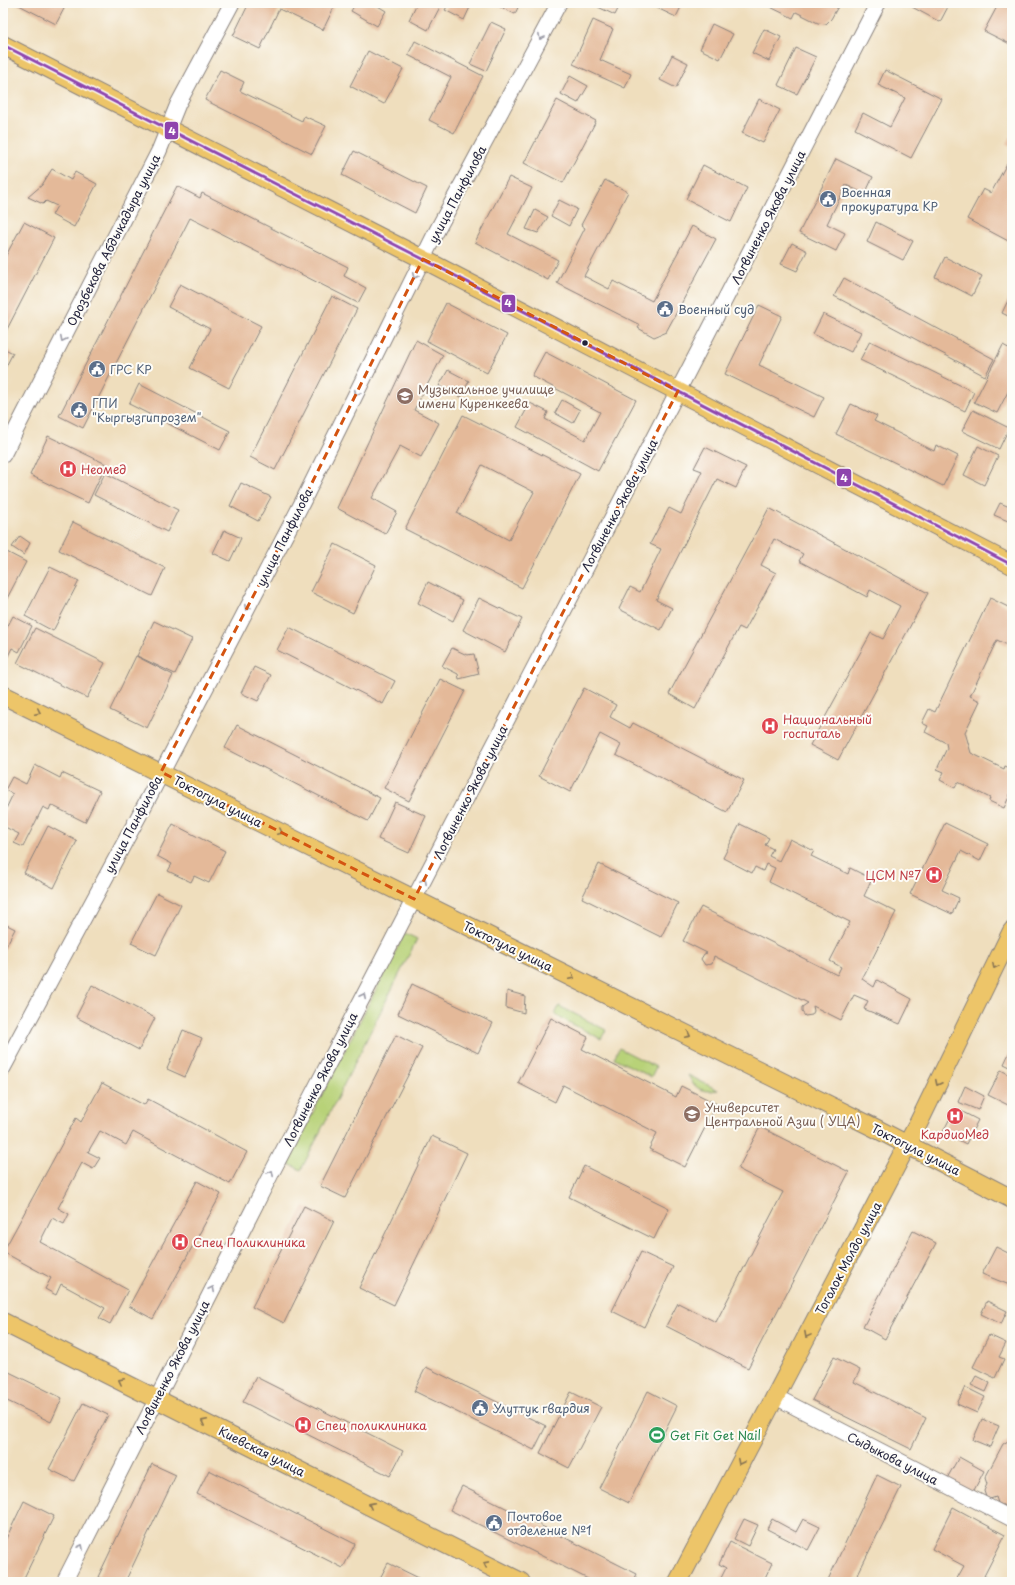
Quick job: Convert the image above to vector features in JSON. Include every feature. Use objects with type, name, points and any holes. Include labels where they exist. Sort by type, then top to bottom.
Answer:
[{"type":"main road","points":[[3,45],[423,259],[1012,565]]},
{"type":"main road","name":"Токтогула улица","points":[[3,695],[161,772],[908,1144],[1012,1199]]},
{"type":"main road","name":"Тоголок Молдо улица","points":[[678,1582],[774,1396],[908,1144],[1012,931]]},
{"type":"main road","name":"Киевская улица","points":[[3,1322],[521,1582]]},
{"type":"street","name":"Орозбекова Абдыкадыра улица","points":[[3,455],[159,151],[178,104],[232,3]]},
{"type":"street","name":"улица Панфилова","points":[[3,1068],[302,503],[423,259],[559,3]]},
{"type":"street","name":"Логвиненко Якова улица","points":[[64,1582],[156,1399],[878,3]]},
{"type":"street","name":"Сыдыкова улица","points":[[774,1396],[1012,1518]]},
{"type":"highlighted area","points":[[423,259],[678,391],[414,899],[161,772],[302,503]]},
{"type":"green space","points":[[405,933],[417,939],[301,1170],[287,1163]]},
{"type":"green space","points":[[559,1006],[606,1030],[601,1039],[555,1015]]},
{"type":"green space","points":[[619,1048],[656,1067],[651,1077],[614,1058]]},
{"type":"green space","points":[[688,1075],[718,1090],[708,1091],[696,1087]]},
{"type":"building","points":[[15,3],[67,3],[56,24]]},
{"type":"building","points":[[249,3],[336,3],[323,30],[279,9],[260,49],[233,36]]},
{"type":"building","points":[[356,3],[373,3],[386,11],[377,26],[351,11]]},
{"type":"building","points":[[417,3],[442,3],[428,30],[409,20]]},
{"type":"building","points":[[449,3],[472,3],[464,20],[445,10]]},
{"type":"building","points":[[492,3],[520,3],[515,14]]},
{"type":"building","points":[[600,3],[621,3],[615,15],[598,7]]},
{"type":"building","points":[[659,3],[677,3],[682,5],[676,17],[657,8]]},
{"type":"building","points":[[762,3],[840,3],[831,19],[826,24],[818,23],[796,12],[793,18]]},
{"type":"building","points":[[914,3],[950,3],[940,22],[912,7]]},
{"type":"building","points":[[999,3],[1012,3],[1012,45],[984,31]]},
{"type":"building","points":[[593,20],[613,29],[600,60],[631,74],[625,88],[573,64]]},
{"type":"building","points":[[491,22],[506,29],[486,71],[470,64]]},
{"type":"building","points":[[712,24],[733,34],[720,59],[700,49]]},
{"type":"building","points":[[764,29],[781,37],[769,61],[752,53]]},
{"type":"building","points":[[415,41],[483,76],[454,133],[429,120],[451,77],[408,55]]},
{"type":"building","points":[[796,48],[816,57],[797,94],[778,85]]},
{"type":"building","points":[[368,51],[403,69],[384,104],[350,86]]},
{"type":"building","points":[[672,55],[688,63],[676,88],[660,80]]},
{"type":"building","points":[[220,70],[244,82],[240,91],[302,121],[304,116],[326,126],[312,154],[205,100]]},
{"type":"building","points":[[885,70],[942,99],[911,158],[855,129],[863,113],[890,127],[905,98],[878,85]]},
{"type":"building","points":[[570,76],[588,86],[578,103],[561,94]]},
{"type":"building","points":[[759,99],[780,110],[763,143],[742,133]]},
{"type":"building","points":[[557,100],[596,121],[563,183],[524,163]]},
{"type":"building","points":[[1012,134],[1012,147],[1007,144]]},
{"type":"building","points":[[354,151],[427,188],[415,213],[342,175]]},
{"type":"building","points":[[1012,154],[1012,243],[967,219],[983,189],[991,193]]},
{"type":"building","points":[[836,159],[873,177],[865,194],[846,185],[827,224],[845,233],[836,251],[799,233]]},
{"type":"building","points":[[703,165],[747,188],[731,222],[686,199]]},
{"type":"building","points":[[52,169],[71,180],[75,172],[97,184],[74,227],[52,215],[57,206],[46,201],[43,204],[28,197],[42,185]]},
{"type":"building","points":[[509,177],[532,188],[508,234],[558,260],[548,280],[475,242]]},
{"type":"building","points":[[605,180],[628,192],[584,276],[609,289],[613,281],[652,301],[692,226],[716,239],[666,332],[654,337],[638,328],[640,325],[557,283],[585,228],[581,225]]},
{"type":"building","points":[[177,186],[200,198],[202,193],[348,267],[344,276],[366,288],[358,303],[190,218],[83,428],[59,416]]},
{"type":"building","points":[[559,200],[577,209],[569,226],[551,216]]},
{"type":"building","points":[[535,210],[548,217],[538,233],[526,229]]},
{"type":"building","points":[[24,222],[54,238],[3,337],[3,261]]},
{"type":"building","points":[[876,222],[913,241],[903,260],[867,242]]},
{"type":"building","points":[[792,243],[807,251],[797,271],[781,264]]},
{"type":"building","points":[[945,257],[982,276],[972,296],[935,277]]},
{"type":"building","points":[[844,278],[994,359],[985,376],[834,296]]},
{"type":"building","points":[[180,284],[261,326],[229,388],[190,368],[210,329],[168,307]]},
{"type":"building","points":[[1012,292],[1012,318],[1002,313]]},
{"type":"building","points":[[332,296],[357,309],[275,470],[250,457]]},
{"type":"building","points":[[446,303],[507,335],[487,373],[427,341]]},
{"type":"building","points":[[759,305],[782,316],[759,365],[824,397],[814,417],[725,374]]},
{"type":"building","points":[[823,314],[861,332],[851,352],[813,334]]},
{"type":"building","name":"Музыкальное училище имени Куренкеева","points":[[416,340],[443,355],[414,410],[439,423],[421,457],[400,446],[372,498],[397,512],[385,534],[337,508]]},
{"type":"building","points":[[870,341],[974,392],[965,411],[860,360]]},
{"type":"building","points":[[1003,345],[1012,350],[1012,384],[997,413],[974,402]]},
{"type":"building","points":[[3,348],[13,353],[3,372]]},
{"type":"building","points":[[545,352],[636,400],[598,471],[517,427],[530,403],[548,412],[545,419],[585,440],[600,412],[532,376]]},
{"type":"building","points":[[448,370],[469,381],[461,397],[439,386]]},
{"type":"building","points":[[139,384],[230,431],[220,450],[129,404]]},
{"type":"building","points":[[562,400],[580,410],[573,423],[555,413]]},
{"type":"building","points":[[851,404],[877,416],[874,421],[934,451],[936,445],[958,456],[943,486],[836,434]]},
{"type":"building","points":[[973,410],[1009,428],[999,449],[962,431]]},
{"type":"building","points":[[463,415],[580,474],[522,588],[405,529]],"holes":[[[482,465],[534,492],[509,540],[457,513]]]},
{"type":"building","name":"Неомед","points":[[48,436],[106,464],[88,503],[30,475]]},
{"type":"building","points":[[978,446],[998,456],[984,485],[964,475]]},
{"type":"building","points":[[705,447],[746,467],[736,488],[717,479],[656,600],[672,608],[661,630],[619,609],[630,587],[640,592],[661,549],[650,544],[669,508],[681,514],[702,471],[694,468]]},
{"type":"building","points":[[105,473],[178,510],[167,532],[94,495]]},
{"type":"building","points":[[241,483],[271,497],[258,521],[230,506]]},
{"type":"building","points":[[1000,503],[1012,508],[1008,521],[994,515]]},
{"type":"building","points":[[769,508],[928,593],[838,760],[810,745],[871,633],[883,639],[900,606],[870,590],[867,597],[799,561],[803,554],[774,539],[761,565],[776,573],[745,630],[739,627],[695,709],[669,694]]},
{"type":"building","points":[[73,522],[165,568],[152,596],[59,550]]},
{"type":"building","points":[[224,530],[241,538],[230,561],[213,553]]},
{"type":"building","points":[[20,536],[30,543],[24,555],[12,547]]},
{"type":"building","points":[[335,544],[376,565],[353,613],[311,592]]},
{"type":"building","points":[[3,550],[26,562],[3,606]]},
{"type":"building","points":[[50,567],[79,581],[53,631],[25,616]]},
{"type":"building","points":[[428,582],[463,600],[453,621],[418,603]]},
{"type":"building","points":[[479,598],[522,619],[505,652],[463,630]]},
{"type":"building","points":[[990,598],[1012,609],[1012,635],[1007,645],[997,640],[970,696],[980,701],[965,732],[971,753],[1004,769],[1005,766],[1012,769],[1012,790],[1004,808],[989,801],[990,798],[958,782],[955,788],[940,780],[944,772],[937,769],[947,748],[946,743],[925,732],[928,726],[922,723],[929,709],[935,712]]},
{"type":"building","points":[[13,616],[32,626],[19,652],[12,648],[7,658],[3,656],[3,635]]},
{"type":"building","points":[[154,621],[192,639],[175,674],[137,656]]},
{"type":"building","points":[[289,627],[395,681],[383,704],[277,650]]},
{"type":"building","points":[[35,628],[105,663],[87,698],[17,663]]},
{"type":"building","points":[[452,648],[467,655],[474,654],[479,674],[459,679],[458,674],[442,666]]},
{"type":"building","points":[[136,656],[173,675],[147,728],[110,710]]},
{"type":"building","points":[[254,667],[271,675],[258,701],[241,693]]},
{"type":"building","points":[[440,679],[465,691],[409,801],[384,788]]},
{"type":"building","points":[[584,688],[616,705],[610,717],[630,728],[633,723],[744,780],[727,812],[616,755],[621,745],[600,734],[570,792],[539,776]]},
{"type":"building","points":[[237,725],[380,798],[368,821],[225,748]]},
{"type":"building","points":[[35,765],[60,778],[62,773],[100,791],[85,822],[51,805],[49,810],[43,807],[23,847],[14,843],[19,834],[3,826],[3,815],[13,794],[5,790],[12,777],[26,784]]},
{"type":"building","points":[[395,802],[426,816],[409,853],[378,839]]},
{"type":"building","name":"ЦСМ №7","points":[[945,823],[988,844],[980,861],[961,851],[942,890],[959,898],[952,914],[910,894]]},
{"type":"building","points":[[173,824],[225,851],[209,883],[194,876],[191,882],[168,871],[172,864],[157,856]]},
{"type":"building","points":[[740,824],[769,838],[765,845],[773,849],[769,856],[779,861],[790,839],[814,851],[811,856],[848,874],[850,868],[872,879],[864,896],[896,912],[862,979],[874,987],[877,980],[912,999],[900,1024],[864,1009],[868,1001],[854,995],[841,1020],[813,1006],[814,1011],[812,1015],[805,1016],[802,1012],[802,1007],[808,1003],[714,956],[712,964],[705,965],[701,959],[704,954],[707,953],[683,941],[701,907],[837,975],[841,967],[830,961],[850,922],[769,882],[775,868],[766,864],[763,871],[755,867],[752,873],[723,858]]},
{"type":"building","points":[[48,826],[77,841],[54,888],[24,873]]},
{"type":"building","points":[[599,864],[678,903],[661,937],[582,898]]},
{"type":"building","points":[[157,893],[181,905],[156,955],[131,943]]},
{"type":"building","points":[[3,923],[15,929],[3,952]]},
{"type":"building","points":[[412,984],[493,1023],[478,1053],[398,1014]]},
{"type":"building","points":[[92,985],[155,1018],[139,1050],[76,1017]]},
{"type":"building","points":[[507,991],[525,996],[524,1013],[506,1008]]},
{"type":"building","points":[[551,1018],[588,1037],[582,1049],[676,1097],[681,1086],[717,1104],[685,1167],[649,1149],[657,1133],[563,1085],[555,1102],[518,1083]]},
{"type":"building","points":[[183,1030],[202,1038],[185,1077],[167,1069]]},
{"type":"building","points":[[396,1035],[422,1048],[345,1198],[320,1186]]},
{"type":"building","points":[[1012,1047],[1012,1068],[1004,1064]]},
{"type":"building","points":[[1001,1070],[1012,1076],[1012,1107],[988,1095]]},
{"type":"building","points":[[102,1083],[144,1105],[148,1099],[247,1152],[230,1184],[133,1132],[126,1145],[100,1131],[88,1152],[100,1158],[93,1169],[82,1163],[58,1208],[69,1214],[64,1224],[52,1218],[40,1242],[128,1290],[110,1324],[99,1318],[105,1308],[61,1284],[56,1295],[45,1289],[51,1278],[3,1252],[76,1118],[81,1122]]},
{"type":"building","points":[[965,1086],[984,1096],[978,1110],[958,1102]]},
{"type":"building","points":[[955,1108],[978,1120],[966,1144],[943,1132]]},
{"type":"building","points":[[760,1127],[849,1172],[748,1368],[666,1326],[678,1303],[716,1322],[783,1192],[738,1169]]},
{"type":"building","points":[[432,1136],[467,1153],[394,1305],[359,1288]]},
{"type":"building","points":[[584,1166],[669,1208],[654,1239],[569,1197]]},
{"type":"building","name":"Спец Поликлиника","points":[[197,1181],[221,1194],[153,1319],[129,1306]]},
{"type":"building","points":[[304,1206],[334,1221],[284,1323],[252,1307]]},
{"type":"building","points":[[913,1231],[936,1243],[885,1339],[863,1327]]},
{"type":"building","points":[[996,1247],[1012,1255],[1012,1286],[982,1274]]},
{"type":"building","points":[[641,1252],[673,1267],[644,1327],[612,1311]]},
{"type":"building","points":[[987,1301],[1007,1311],[1001,1324],[981,1314]]},
{"type":"building","points":[[989,1335],[1006,1343],[999,1357],[1004,1359],[995,1378],[973,1367]]},
{"type":"building","points":[[834,1357],[860,1370],[854,1382],[926,1418],[911,1449],[812,1400]]},
{"type":"building","name":"Улуттук гвардия","points":[[426,1367],[546,1426],[534,1450],[414,1391]]},
{"type":"building","points":[[3,1369],[62,1398],[51,1422],[3,1399]]},
{"type":"building","points":[[976,1376],[990,1383],[986,1392],[971,1385]]},
{"type":"building","points":[[256,1377],[403,1451],[390,1476],[243,1402]]},
{"type":"building","points":[[965,1387],[985,1397],[977,1413],[957,1404]]},
{"type":"building","points":[[648,1391],[677,1406],[629,1503],[599,1488]]},
{"type":"building","points":[[571,1392],[601,1407],[569,1468],[540,1453]]},
{"type":"building","points":[[83,1403],[108,1415],[74,1481],[49,1469]]},
{"type":"building","points":[[982,1419],[999,1426],[990,1447],[973,1440]]},
{"type":"building","points":[[1008,1441],[1012,1442],[1012,1502],[1005,1506],[998,1503],[996,1497],[990,1499],[986,1497],[984,1491],[987,1484],[985,1478],[1003,1444]]},
{"type":"building","points":[[959,1457],[984,1471],[972,1494],[946,1480]]},
{"type":"building","points":[[152,1464],[176,1475],[125,1582],[108,1582],[98,1577]]},
{"type":"building","points":[[209,1470],[355,1544],[343,1568],[197,1494]]},
{"type":"building","points":[[877,1475],[901,1487],[854,1582],[827,1582]]},
{"type":"building","points":[[462,1486],[637,1574],[633,1582],[594,1582],[450,1510]]},
{"type":"building","points":[[24,1501],[54,1516],[22,1582],[3,1582],[3,1545]]},
{"type":"building","points":[[953,1507],[1005,1535],[984,1576],[997,1582],[955,1582],[964,1566],[932,1549]]},
{"type":"building","points":[[744,1519],[758,1525],[748,1546],[734,1539]]},
{"type":"building","points":[[772,1519],[796,1532],[803,1519],[820,1527],[808,1550],[767,1529]]},
{"type":"building","points":[[730,1542],[772,1563],[763,1582],[719,1582],[726,1568],[719,1564]]},
{"type":"building","points":[[388,1563],[427,1582],[378,1582]]},
{"type":"transit line","name":"4","points":[[3,45],[423,259],[1012,565]]},
{"type":"place","name":"Военная прокуратура КР","points":[[828,199]]},
{"type":"place","name":"Военный суд","points":[[665,309]]},
{"type":"place","name":"ГРС КР","points":[[97,369]]},
{"type":"place","name":"Музыкальное училище имени Куренкеева","points":[[405,396]]},
{"type":"place","name":"ГПИ \"Кыргызгипрозем\"","points":[[79,410]]},
{"type":"place","name":"Неомед","points":[[68,469]]},
{"type":"place","name":"Национальный госпиталь","points":[[770,726]]},
{"type":"place","name":"ЦСМ №7","points":[[934,875]]},
{"type":"place","name":"Университет Центральной Азии ( УЦА)","points":[[692,1114]]},
{"type":"place","name":"КардиоМед","points":[[955,1116]]},
{"type":"place","name":"Спец Поликлиника","points":[[180,1242]]},
{"type":"place","name":"Улуттук гвардия","points":[[480,1408]]},
{"type":"place","name":"Спец поликлиника","points":[[303,1425]]},
{"type":"place","name":"Get Fit Get Nail","points":[[657,1435]]},
{"type":"place","name":"Почтовое отделение №1","points":[[494,1523]]}]
